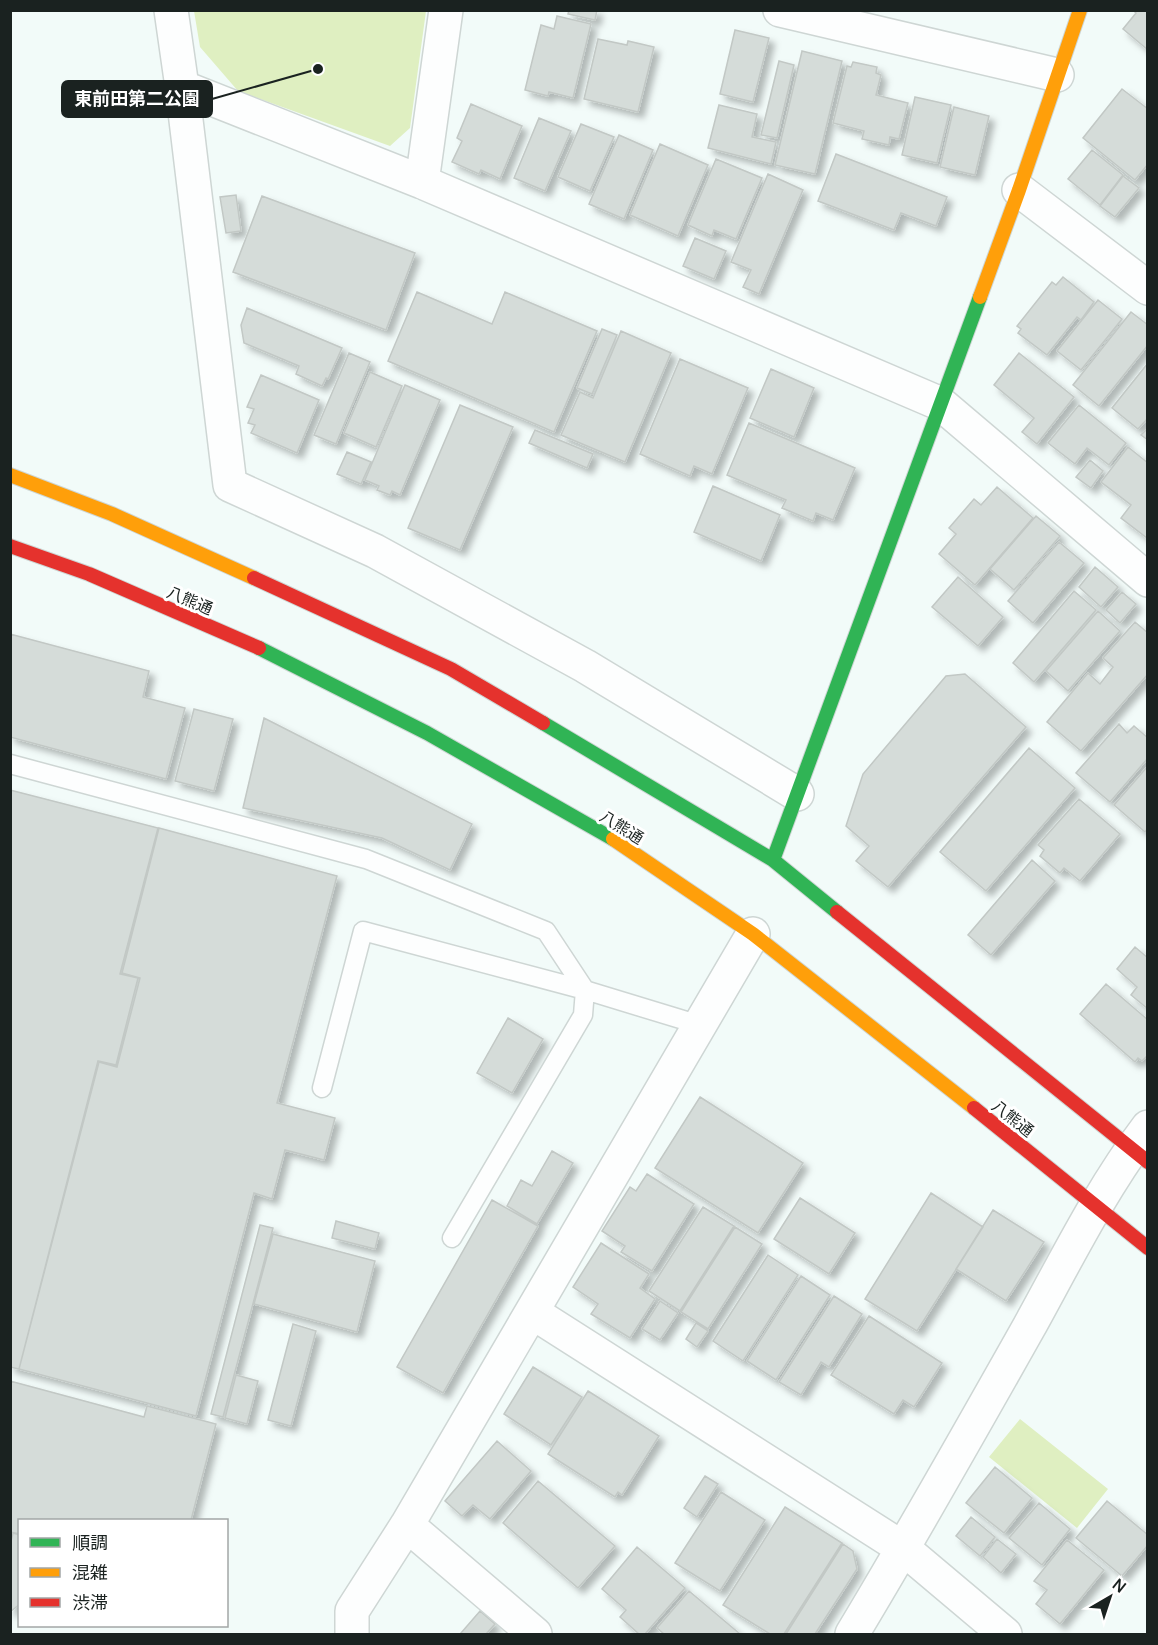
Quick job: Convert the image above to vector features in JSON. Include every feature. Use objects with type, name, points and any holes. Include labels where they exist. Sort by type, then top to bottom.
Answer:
[{"type":"main road","points":[[773,860],[1019,190],[1080,10]]},
{"type":"main road","points":[[10,475],[112,514],[283,590],[451,669],[773,860],[1142,1146]]},
{"type":"main road","name":"八熊通","points":[[10,546],[89,574],[248,643],[427,733],[611,838],[753,934],[1148,1248]]},
{"type":"street","points":[[171,10],[230,485],[375,551],[585,666],[797,794]]},
{"type":"street","points":[[422,182],[446,10]]},
{"type":"street","points":[[780,10],[1057,75]]},
{"type":"street","points":[[182,87],[422,182],[941,404],[1148,580]]},
{"type":"street","points":[[1019,190],[1148,288]]},
{"type":"street","points":[[352,1635],[351,1611],[407,1525],[753,934]]},
{"type":"street","points":[[852,1635],[904,1549],[1097,1206],[1142,1146]]},
{"type":"street","points":[[532,1312],[904,1549],[1005,1635]]},
{"type":"street","points":[[407,1525],[535,1635]]},
{"type":"lane","points":[[10,764],[366,859],[546,931],[585,990],[583,1015],[452,1238]]},
{"type":"lane","points":[[322,1088],[363,931],[585,990],[700,1025]]},
{"type":"green space","points":[[194,11],[426,11],[410,128],[390,146],[238,91],[200,47]]},
{"type":"green space","points":[[1020,1419],[1108,1489],[1077,1528],[989,1457]]},
{"type":"building","points":[[569,10],[597,10],[595,20],[568,14]]},
{"type":"building","points":[[1133,10],[1148,10],[1148,50],[1123,29],[1136,13]]},
{"type":"building","points":[[557,16],[591,24],[573,98],[549,92],[548,96],[525,90],[541,25],[554,29]]},
{"type":"building","points":[[735,30],[769,38],[753,102],[720,94]]},
{"type":"building","points":[[598,39],[627,45],[628,41],[654,47],[638,112],[584,99]]},
{"type":"building","points":[[802,51],[842,61],[815,174],[775,165]]},
{"type":"building","points":[[779,61],[794,65],[777,138],[761,135]]},
{"type":"building","points":[[853,62],[877,67],[876,73],[881,75],[876,95],[908,103],[899,139],[890,137],[889,145],[862,139],[864,131],[833,123],[847,66],[851,67]]},
{"type":"building","points":[[1122,89],[1148,109],[1148,164],[1135,180],[1083,138]]},
{"type":"building","points":[[915,97],[951,105],[937,163],[902,155]]},
{"type":"building","points":[[471,104],[522,126],[500,179],[481,170],[479,174],[452,162],[462,141],[457,138]]},
{"type":"building","points":[[719,105],[757,114],[752,137],[776,142],[771,164],[708,148]]},
{"type":"building","points":[[954,107],[989,116],[975,175],[940,167]]},
{"type":"building","points":[[539,118],[571,131],[545,191],[514,178]]},
{"type":"building","points":[[581,124],[614,137],[590,191],[558,177]]},
{"type":"building","points":[[619,135],[653,150],[624,219],[589,204]]},
{"type":"building","points":[[660,144],[708,165],[678,236],[630,215]]},
{"type":"building","points":[[1092,150],[1123,175],[1100,205],[1068,179]]},
{"type":"building","points":[[836,154],[947,197],[936,226],[901,213],[894,230],[818,201]]},
{"type":"building","points":[[716,159],[762,178],[736,239],[714,230],[712,236],[688,225]]},
{"type":"building","points":[[768,174],[803,190],[759,294],[743,287],[751,270],[731,262]]},
{"type":"building","points":[[1123,176],[1139,188],[1115,217],[1100,206]]},
{"type":"building","points":[[236,195],[241,231],[226,233],[220,197]]},
{"type":"building","points":[[262,196],[415,253],[386,330],[233,272]]},
{"type":"building","points":[[695,238],[726,251],[714,279],[683,266]]},
{"type":"building","points":[[1063,277],[1094,302],[1081,320],[1077,317],[1047,355],[1018,333],[1021,329],[1017,326],[1052,282],[1056,285]]},
{"type":"building","points":[[417,292],[492,324],[505,292],[597,331],[554,432],[388,361]]},
{"type":"building","points":[[1098,300],[1122,319],[1081,370],[1057,351]]},
{"type":"building","points":[[247,308],[342,348],[328,379],[326,378],[322,386],[296,374],[299,366],[244,343],[241,325]]},
{"type":"building","points":[[1131,312],[1148,325],[1148,345],[1099,406],[1073,385]]},
{"type":"building","points":[[602,329],[617,335],[592,394],[577,388]]},
{"type":"building","points":[[621,331],[671,353],[625,462],[561,435],[580,392],[593,398]]},
{"type":"building","points":[[349,353],[370,362],[336,444],[314,435]]},
{"type":"building","points":[[1019,353],[1074,397],[1037,444],[1022,432],[1034,418],[994,385]]},
{"type":"building","points":[[680,359],[748,388],[712,474],[694,466],[690,476],[640,454]]},
{"type":"building","points":[[1148,363],[1148,418],[1138,429],[1112,408]]},
{"type":"building","points":[[771,369],[814,388],[794,437],[750,418]]},
{"type":"building","points":[[370,372],[402,386],[376,447],[344,433]]},
{"type":"building","points":[[261,375],[319,400],[297,453],[251,433],[255,425],[248,423],[254,409],[247,407]]},
{"type":"building","points":[[405,385],[440,400],[400,495],[392,491],[390,495],[377,490],[379,486],[365,480]]},
{"type":"building","points":[[460,405],[513,427],[460,550],[408,528]]},
{"type":"building","points":[[1079,405],[1126,443],[1109,465],[1087,448],[1075,464],[1048,443]]},
{"type":"building","points":[[749,423],[855,468],[833,520],[816,513],[813,521],[782,508],[786,500],[727,475]]},
{"type":"building","points":[[1148,428],[1148,440],[1141,435]]},
{"type":"building","points":[[535,430],[593,454],[587,468],[529,443]]},
{"type":"building","points":[[1128,447],[1148,463],[1147,538],[1121,518],[1131,505],[1101,482]]},
{"type":"building","points":[[347,452],[371,462],[361,484],[337,474]]},
{"type":"building","points":[[1090,460],[1103,471],[1091,488],[1076,477]]},
{"type":"building","points":[[713,486],[780,515],[761,561],[694,532]]},
{"type":"building","points":[[997,487],[1033,518],[975,585],[939,554],[956,534],[949,528],[974,499],[981,505]]},
{"type":"building","points":[[1036,516],[1060,536],[1014,590],[990,569]]},
{"type":"building","points":[[1059,542],[1084,563],[1033,623],[1008,601]]},
{"type":"building","points":[[1095,567],[1118,587],[1101,607],[1079,587]]},
{"type":"building","points":[[958,577],[1003,617],[978,646],[932,607]]},
{"type":"building","points":[[1074,591],[1096,610],[1034,682],[1013,663]]},
{"type":"building","points":[[1122,592],[1136,604],[1120,623],[1106,610]]},
{"type":"building","points":[[1098,611],[1120,631],[1068,691],[1046,671]]},
{"type":"building","points":[[1135,622],[1148,633],[1148,674],[1081,751],[1047,722],[1088,673],[1100,684],[1113,667],[1103,658]]},
{"type":"building","points":[[10,634],[149,671],[143,697],[185,708],[166,779],[10,737]]},
{"type":"building","points":[[965,674],[1026,727],[888,887],[856,861],[869,846],[846,826],[863,774],[946,676]]},
{"type":"building","points":[[194,709],[233,719],[214,791],[175,781]]},
{"type":"building","points":[[264,718],[472,824],[450,870],[382,838],[243,808]]},
{"type":"building","points":[[1119,724],[1127,733],[1134,726],[1148,738],[1148,758],[1110,802],[1076,773]]},
{"type":"building","points":[[1029,748],[1075,788],[986,891],[940,852]]},
{"type":"building","points":[[1148,766],[1148,828],[1145,832],[1114,805]]},
{"type":"building","points":[[10,790],[158,828],[120,974],[138,978],[116,1065],[98,1061],[19,1369],[10,1367]]},
{"type":"building","points":[[1079,799],[1120,834],[1080,881],[1064,868],[1060,873],[1040,856],[1044,850],[1038,845]]},
{"type":"building","points":[[159,828],[337,876],[277,1103],[335,1118],[324,1160],[285,1150],[272,1199],[254,1193],[196,1416],[19,1369],[99,1062],[117,1067],[140,978],[122,973]]},
{"type":"building","points":[[1032,860],[1055,881],[991,955],[968,935]]},
{"type":"building","points":[[1135,947],[1148,958],[1148,1009],[1131,995],[1137,987],[1117,969]]},
{"type":"building","points":[[1106,984],[1148,1020],[1148,1055],[1142,1061],[1138,1058],[1135,1062],[1080,1014]]},
{"type":"building","points":[[508,1018],[543,1039],[512,1093],[477,1073]]},
{"type":"building","points":[[700,1097],[803,1163],[758,1233],[655,1168]]},
{"type":"building","points":[[552,1151],[573,1163],[537,1224],[507,1206],[521,1180],[532,1186]]},
{"type":"building","points":[[647,1174],[694,1204],[652,1271],[621,1252],[625,1246],[602,1231],[630,1187],[636,1191]]},
{"type":"building","points":[[931,1193],[983,1227],[917,1331],[865,1299]]},
{"type":"building","points":[[800,1198],[855,1233],[829,1274],[774,1239]]},
{"type":"building","points":[[492,1200],[538,1226],[443,1393],[397,1367]]},
{"type":"building","points":[[703,1207],[734,1226],[680,1311],[649,1291]]},
{"type":"building","points":[[993,1210],[1044,1242],[1006,1301],[956,1269]]},
{"type":"building","points":[[336,1221],[379,1233],[375,1249],[332,1238]]},
{"type":"building","points":[[260,1225],[273,1228],[223,1417],[211,1414]]},
{"type":"building","points":[[735,1227],[762,1244],[708,1329],[681,1312]]},
{"type":"building","points":[[273,1234],[375,1261],[357,1332],[254,1304]]},
{"type":"building","points":[[601,1243],[649,1274],[640,1288],[655,1299],[630,1338],[591,1314],[598,1304],[573,1287]]},
{"type":"building","points":[[768,1255],[798,1275],[743,1361],[713,1341]]},
{"type":"building","points":[[801,1276],[830,1295],[776,1380],[747,1361]]},
{"type":"building","points":[[834,1296],[862,1314],[829,1367],[821,1362],[801,1395],[779,1382]]},
{"type":"building","points":[[660,1301],[678,1313],[660,1340],[642,1329]]},
{"type":"building","points":[[869,1316],[942,1363],[914,1407],[903,1400],[894,1414],[831,1375]]},
{"type":"building","points":[[696,1323],[708,1331],[697,1347],[686,1339]]},
{"type":"building","points":[[293,1324],[316,1331],[291,1426],[268,1420]]},
{"type":"building","points":[[533,1367],[582,1397],[551,1445],[504,1414]]},
{"type":"building","points":[[236,1375],[258,1381],[247,1424],[225,1418]]},
{"type":"building","points":[[10,1381],[144,1417],[147,1406],[216,1424],[191,1519],[18,1519],[18,1534],[10,1532]]},
{"type":"building","points":[[588,1391],[659,1436],[622,1495],[618,1492],[615,1497],[548,1454]]},
{"type":"building","points":[[497,1441],[531,1471],[490,1519],[473,1505],[462,1516],[445,1501]]},
{"type":"building","points":[[995,1467],[1032,1498],[1004,1533],[966,1503]]},
{"type":"building","points":[[705,1476],[718,1484],[697,1517],[684,1508]]},
{"type":"building","points":[[538,1481],[615,1546],[578,1588],[503,1523]]},
{"type":"building","points":[[721,1492],[765,1520],[720,1591],[675,1563]]},
{"type":"building","points":[[1107,1501],[1148,1535],[1148,1545],[1122,1576],[1076,1538]]},
{"type":"building","points":[[1039,1503],[1070,1529],[1042,1565],[1009,1538]]},
{"type":"building","points":[[785,1507],[842,1543],[784,1634],[770,1634],[723,1605]]},
{"type":"building","points":[[971,1517],[995,1537],[980,1556],[956,1536]]},
{"type":"building","points":[[13,1533],[18,1534],[18,1606],[10,1612],[10,1545]]},
{"type":"building","points":[[997,1539],[1016,1554],[1001,1573],[983,1557]]},
{"type":"building","points":[[1067,1540],[1104,1570],[1060,1624],[1036,1604],[1047,1590],[1034,1581]]},
{"type":"building","points":[[843,1544],[853,1551],[857,1569],[815,1634],[786,1634]]},
{"type":"building","points":[[637,1547],[685,1588],[645,1634],[639,1634],[620,1617],[626,1610],[602,1589]]},
{"type":"building","points":[[689,1591],[740,1634],[664,1634],[657,1628]]},
{"type":"building","points":[[480,1611],[495,1624],[486,1634],[462,1634],[461,1633]]},
{"type":"traffic: fast","points":[[773,860],[980,297]]},
{"type":"traffic: fast","points":[[259,648],[427,733],[613,839]]},
{"type":"traffic: fast","points":[[543,723],[773,860],[837,912]]},
{"type":"traffic: slow","points":[[980,297],[1080,10]]},
{"type":"traffic: slow","points":[[10,475],[112,514],[254,578]]},
{"type":"traffic: slow","points":[[613,839],[753,934],[974,1108]]},
{"type":"traffic: jam","points":[[10,546],[89,574],[259,648]]},
{"type":"traffic: jam","points":[[254,578],[451,669],[543,723]]},
{"type":"traffic: jam","points":[[837,912],[1148,1162]]},
{"type":"traffic: jam","points":[[974,1108],[1148,1248]]},
{"type":"place","name":"東前田第二公園","points":[[318,69]]}]
